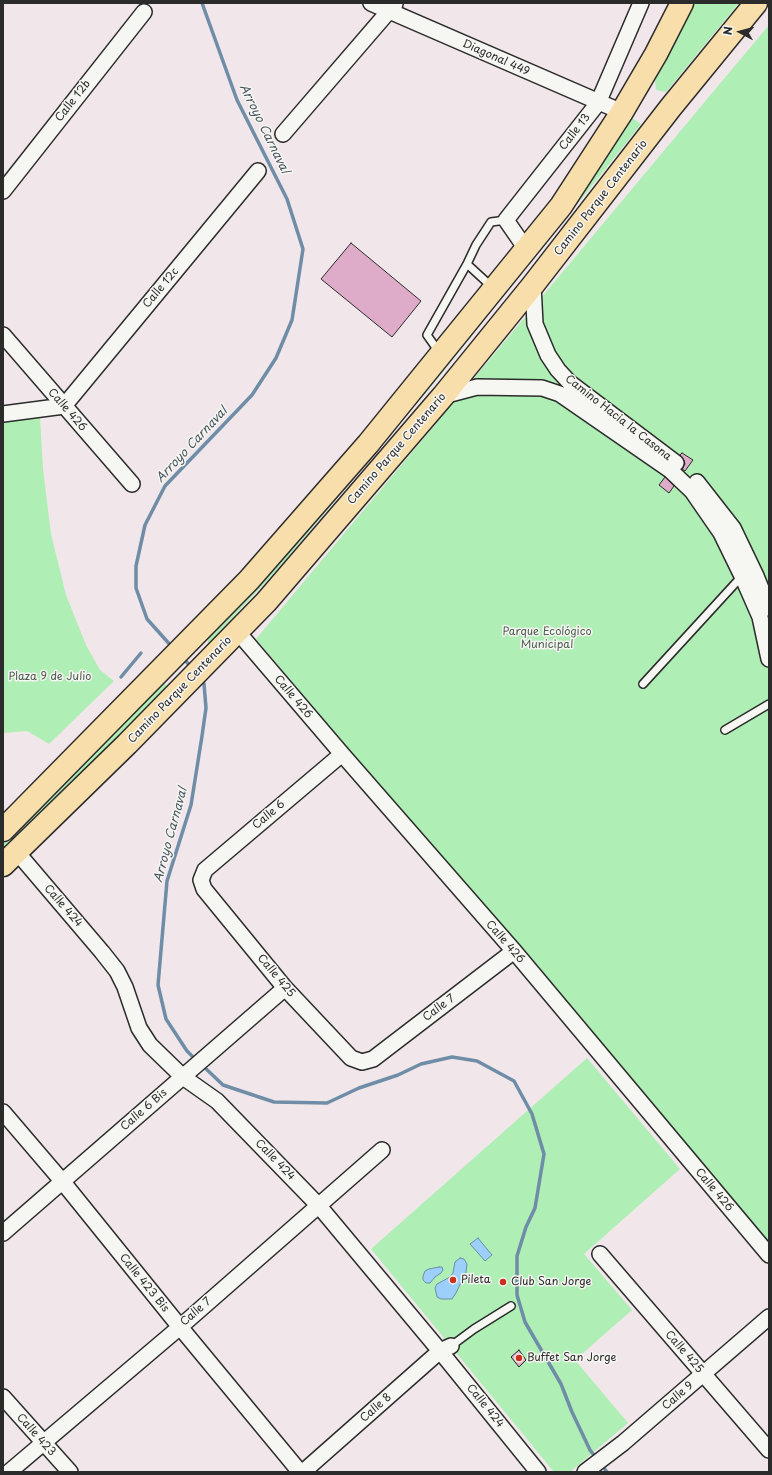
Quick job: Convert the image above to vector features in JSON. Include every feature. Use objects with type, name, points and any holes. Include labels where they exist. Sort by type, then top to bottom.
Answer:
[{"type":"main road","points":[[3,830],[249,580],[368,444],[561,206],[622,112],[656,54],[682,3]]},
{"type":"main road","name":"Camino Parque Centenario","points":[[9,858],[127,744],[266,602],[443,396],[533,285],[671,107],[756,3]]},
{"type":"street","name":"Diagonal 449","points":[[371,3],[392,7],[598,103],[622,112]]},
{"type":"street","name":"Calle 13","points":[[506,220],[598,103],[640,3]]},
{"type":"street","points":[[283,134],[392,7]]},
{"type":"street","name":"Calle 12b","points":[[3,191],[144,12]]},
{"type":"street","name":"Calle 12c","points":[[64,406],[258,171]]},
{"type":"street","points":[[506,220],[526,249]]},
{"type":"street","name":"Camino Hacia la Casona","points":[[533,285],[535,324],[548,354],[558,370],[570,383],[677,471],[721,533],[747,578],[769,608]]},
{"type":"street","name":"Calle 426","points":[[3,336],[132,484]]},
{"type":"street","name":"Camino Hacia la Casona","points":[[443,396],[477,387],[542,388],[560,394],[677,471]]},
{"type":"street","points":[[3,414],[64,406]]},
{"type":"street","name":"Camino Hacia la Casona","points":[[747,578],[760,616],[769,659]]},
{"type":"street","name":"Calle 426","points":[[230,638],[342,754],[514,951],[769,1256]]},
{"type":"street","name":"Calle 6","points":[[201,880],[205,870],[342,754]]},
{"type":"street","name":"Calle 424","points":[[9,858],[113,966],[125,987],[139,1028],[150,1045],[216,1101],[319,1206],[446,1348],[538,1472]]},
{"type":"street","name":"Calle 425","points":[[201,880],[204,889],[285,988],[351,1058],[362,1062]]},
{"type":"street","name":"Calle 7","points":[[362,1062],[373,1059],[514,951]]},
{"type":"street","name":"Calle 6 Bis","points":[[3,1233],[285,988]]},
{"type":"street","name":"Calle 423 Bis","points":[[3,1112],[62,1181],[180,1327],[301,1472]]},
{"type":"street","name":"Calle 7","points":[[9,1472],[180,1327],[382,1150]]},
{"type":"street","name":"Calle 425","points":[[600,1254],[769,1450]]},
{"type":"street","name":"Calle 9","points":[[586,1472],[623,1443],[769,1317]]},
{"type":"street","name":"Calle 8","points":[[301,1472],[446,1348]]},
{"type":"street","name":"Calle 423","points":[[3,1397],[70,1472]]},
{"type":"lane","points":[[441,354],[427,335],[467,264],[476,244],[491,222],[506,220]]},
{"type":"lane","points":[[467,264],[493,289]]},
{"type":"lane","points":[[643,684],[747,578]]},
{"type":"lane","points":[[725,730],[769,704]]},
{"type":"lane","points":[[446,1348],[511,1306]]},
{"type":"green space","points":[[693,3],[739,3],[666,92],[656,90],[655,80]]},
{"type":"green space","name":"Parque Ecológico Municipal","points":[[769,25],[769,1246],[256,639]]},
{"type":"green space","points":[[631,117],[641,124],[430,388],[276,571],[208,644],[208,638],[424,386]]},
{"type":"green space","name":"Plaza 9 de Julio","points":[[40,417],[43,469],[51,534],[66,595],[86,645],[100,670],[114,681],[49,744],[27,731],[3,733],[3,421]]},
{"type":"green space","points":[[164,682],[168,688],[3,853],[3,840]]},
{"type":"green space","name":"Club San Jorge","points":[[587,1058],[680,1169],[584,1254],[632,1310],[575,1360],[628,1423],[570,1472],[554,1472],[371,1249]]},
{"type":"water","name":"Pileta","points":[[478,1238],[492,1255],[485,1261],[470,1244]]},
{"type":"water","name":"Pileta","points":[[460,1258],[464,1259],[467,1264],[466,1272],[456,1293],[452,1299],[441,1299],[437,1297],[435,1288],[437,1284],[450,1277],[453,1273],[455,1262]]},
{"type":"water","name":"Pileta","points":[[442,1267],[443,1270],[430,1283],[426,1283],[423,1280],[425,1271]]},
{"type":"building","points":[[351,243],[421,301],[392,337],[321,279]]},
{"type":"building","points":[[682,453],[693,460],[685,471],[682,469],[685,464],[680,455]]},
{"type":"building","points":[[665,477],[674,486],[669,493],[659,485]]},
{"type":"building","name":"Buffet San Jorge","points":[[519,1350],[526,1360],[519,1367],[511,1357]]},
{"type":"waterway","name":"Arroyo Carnaval","points":[[173,648],[147,619],[136,588],[136,566],[145,525],[165,486],[252,395],[276,358],[292,320],[303,249],[287,199],[237,100],[202,3]]},
{"type":"waterway","points":[[121,677],[141,653]]},
{"type":"waterway","name":"Arroyo Carnaval","points":[[183,658],[192,668]]},
{"type":"waterway","name":"Arroyo Carnaval","points":[[196,1060],[187,1051],[166,1019],[158,985],[167,881],[191,805],[206,708],[204,684],[201,679]]},
{"type":"waterway","name":"Arroyo Carnaval","points":[[202,1065],[223,1085],[274,1102],[327,1103],[359,1088],[398,1075],[421,1064],[452,1057],[477,1061],[514,1081],[532,1114],[544,1154],[535,1208],[526,1227],[517,1256],[517,1295],[525,1322],[561,1384],[590,1450],[597,1459]]},
{"type":"waterway","name":"Arroyo Carnaval","points":[[601,1464],[607,1472]]},
{"type":"place","name":"Pileta","points":[[453,1280]]},
{"type":"place","name":"Club San Jorge","points":[[503,1282]]},
{"type":"place","name":"Buffet San Jorge","points":[[519,1358]]}]
